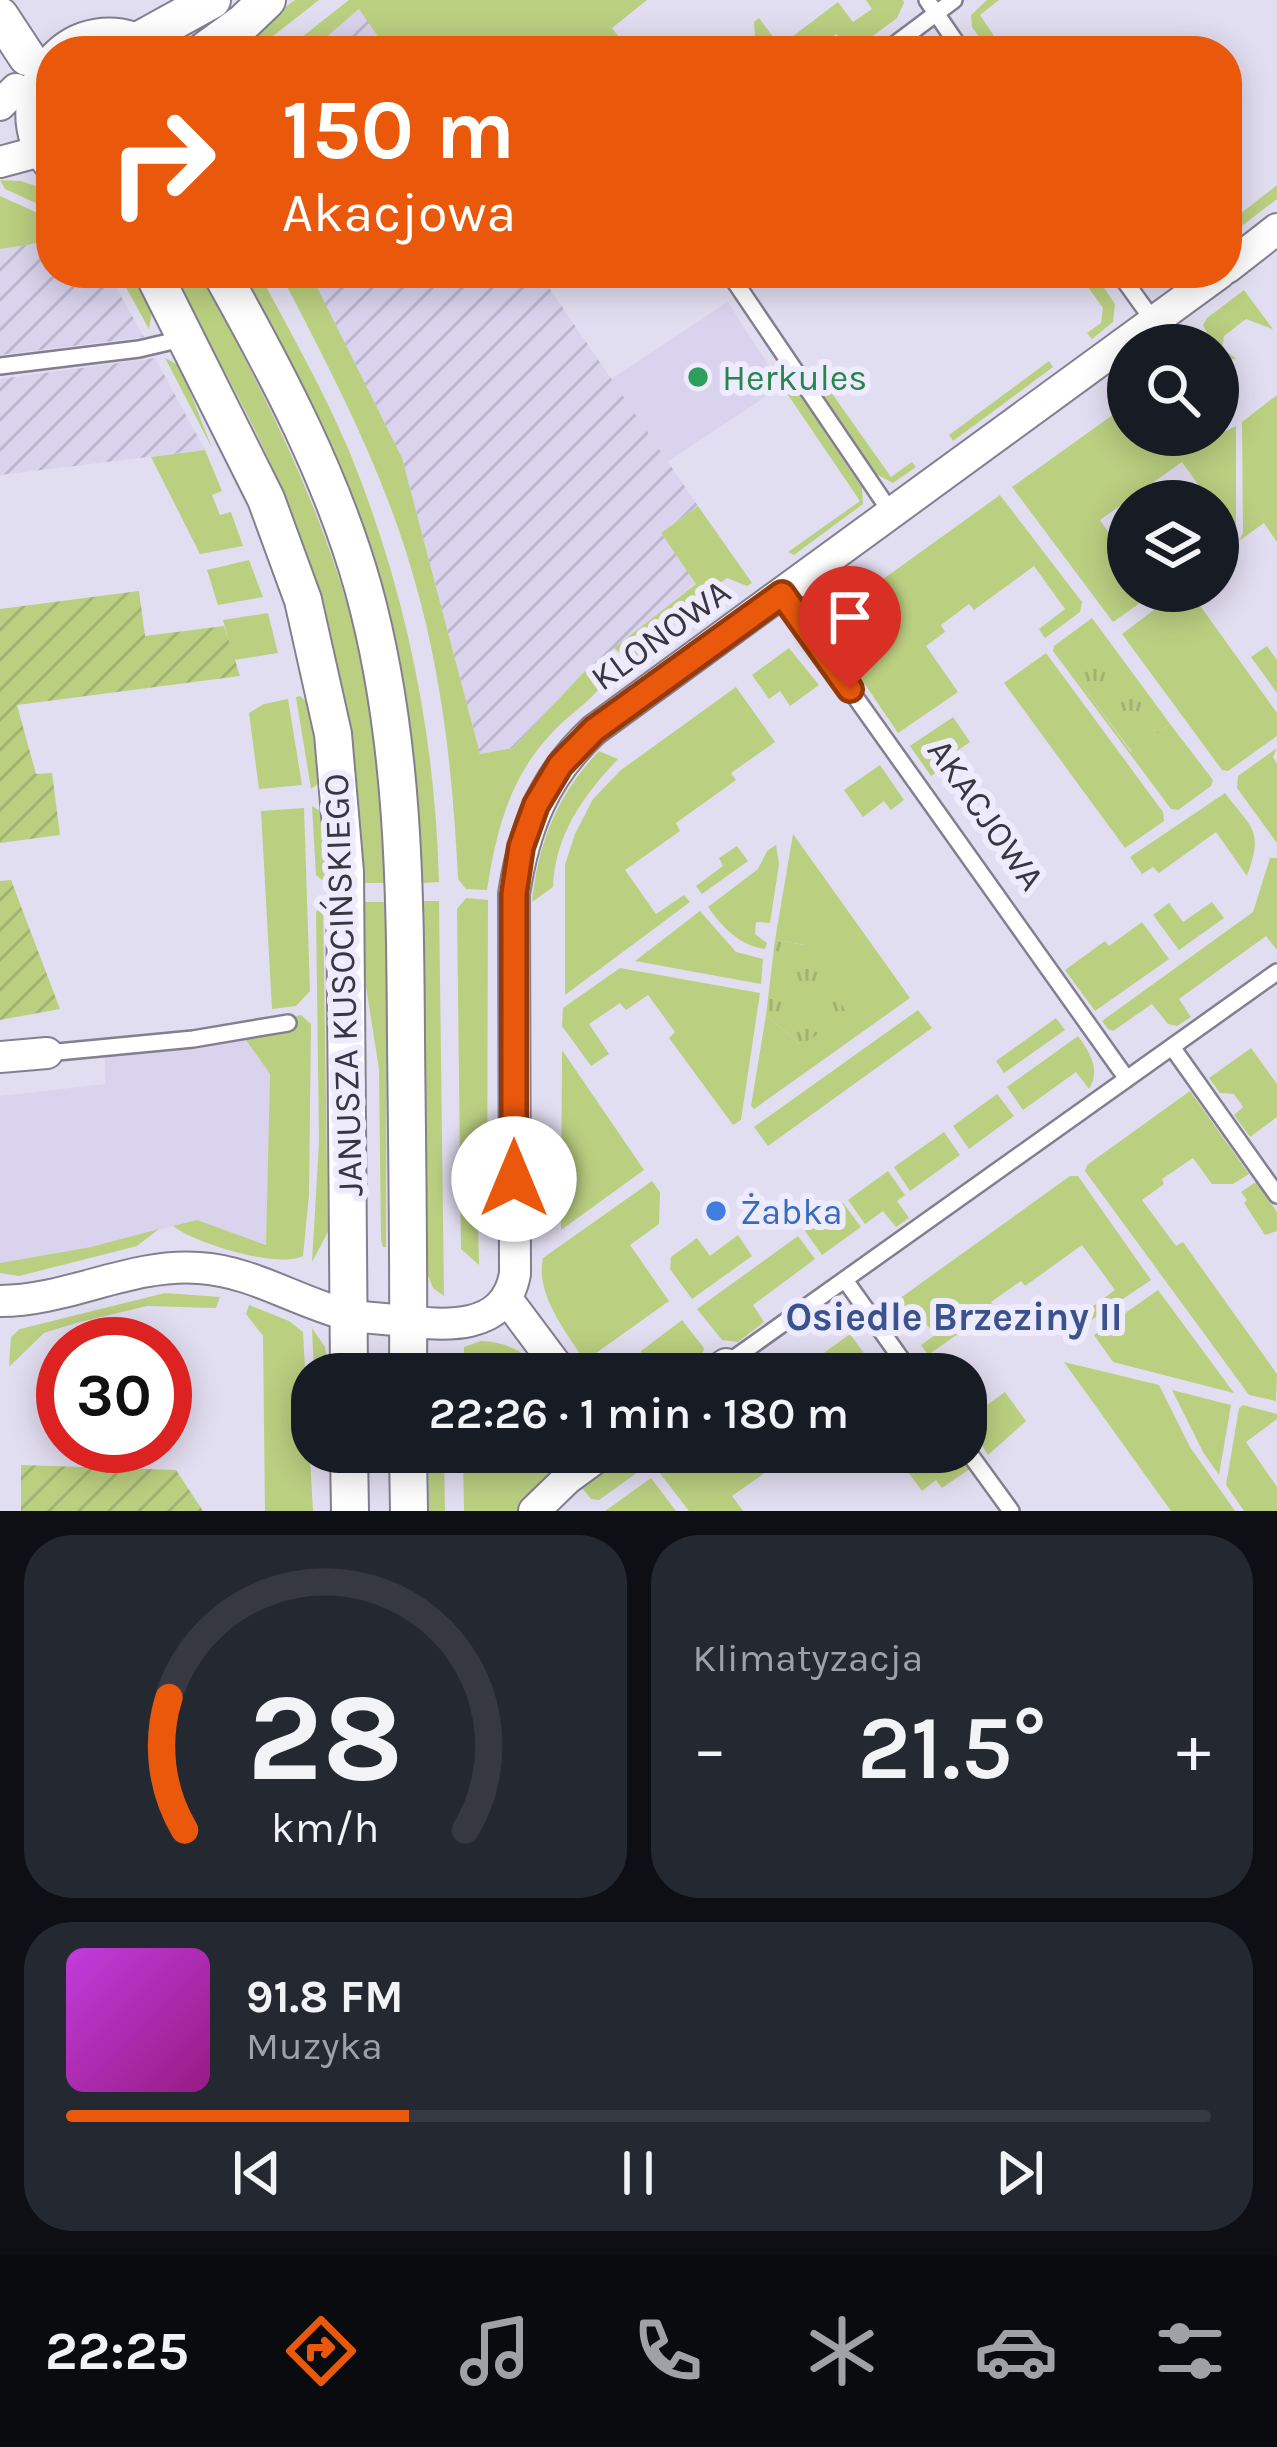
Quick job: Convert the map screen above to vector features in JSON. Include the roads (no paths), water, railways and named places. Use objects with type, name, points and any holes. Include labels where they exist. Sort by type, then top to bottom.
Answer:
[{"type":"street","points":[[162,36],[212,0]]},
{"type":"street","points":[[225,36],[267,0]]},
{"type":"street","points":[[0,16],[21,127],[36,147]]},
{"type":"street","points":[[45,36],[70,16],[123,26],[137,36]]},
{"type":"street","points":[[14,84],[36,46]]},
{"type":"street","points":[[0,162],[36,158]]},
{"type":"street","name":"KLONOWA","points":[[1242,256],[1277,229]]},
{"type":"street","name":"JANUSZA KUSOCIŃSKIEGO","points":[[160,288],[248,455],[289,556],[318,658],[333,734],[345,872],[349,1353]]},
{"type":"street","name":"JANUSZA KUSOCIŃSKIEGO","points":[[229,288],[302,428],[343,526],[367,601],[386,694],[401,799],[405,891],[408,1353]]},
{"type":"street","name":"KLONOWA","points":[[507,1299],[515,1274],[514,894],[521,847],[536,805],[560,765],[594,730],[1201,288]]},
{"type":"street","points":[[0,1057],[47,1053]]},
{"type":"street","points":[[0,1301],[160,1268],[200,1268],[246,1276],[349,1315],[408,1322],[477,1321],[507,1299],[547,1353]]},
{"type":"street","points":[[349,1473],[350,1511]]},
{"type":"street","points":[[408,1473],[409,1511]]},
{"type":"street","points":[[534,1511],[576,1473]]},
{"type":"lane","points":[[902,36],[932,7],[954,0]]},
{"type":"lane","points":[[932,7],[952,36]]},
{"type":"lane","points":[[739,288],[892,515]]},
{"type":"lane","points":[[1130,288],[1155,323]]},
{"type":"lane","points":[[0,366],[140,349],[186,338]]},
{"type":"lane","name":"AKACJOWA","points":[[782,594],[1127,1079]]},
{"type":"lane","points":[[742,1353],[1277,972]]},
{"type":"lane","points":[[47,1053],[288,1024]]},
{"type":"lane","points":[[1172,1047],[1277,1195]]},
{"type":"lane","points":[[845,1280],[897,1353]]},
{"type":"lane","points":[[983,1473],[1011,1511]]},
{"type":"place","name":"Herkules","points":[[698,377]]},
{"type":"place","name":"Żabka","points":[[716,1211]]},
{"type":"district","name":"Osiedle Brzeziny II","points":[[954,1316]]}]
